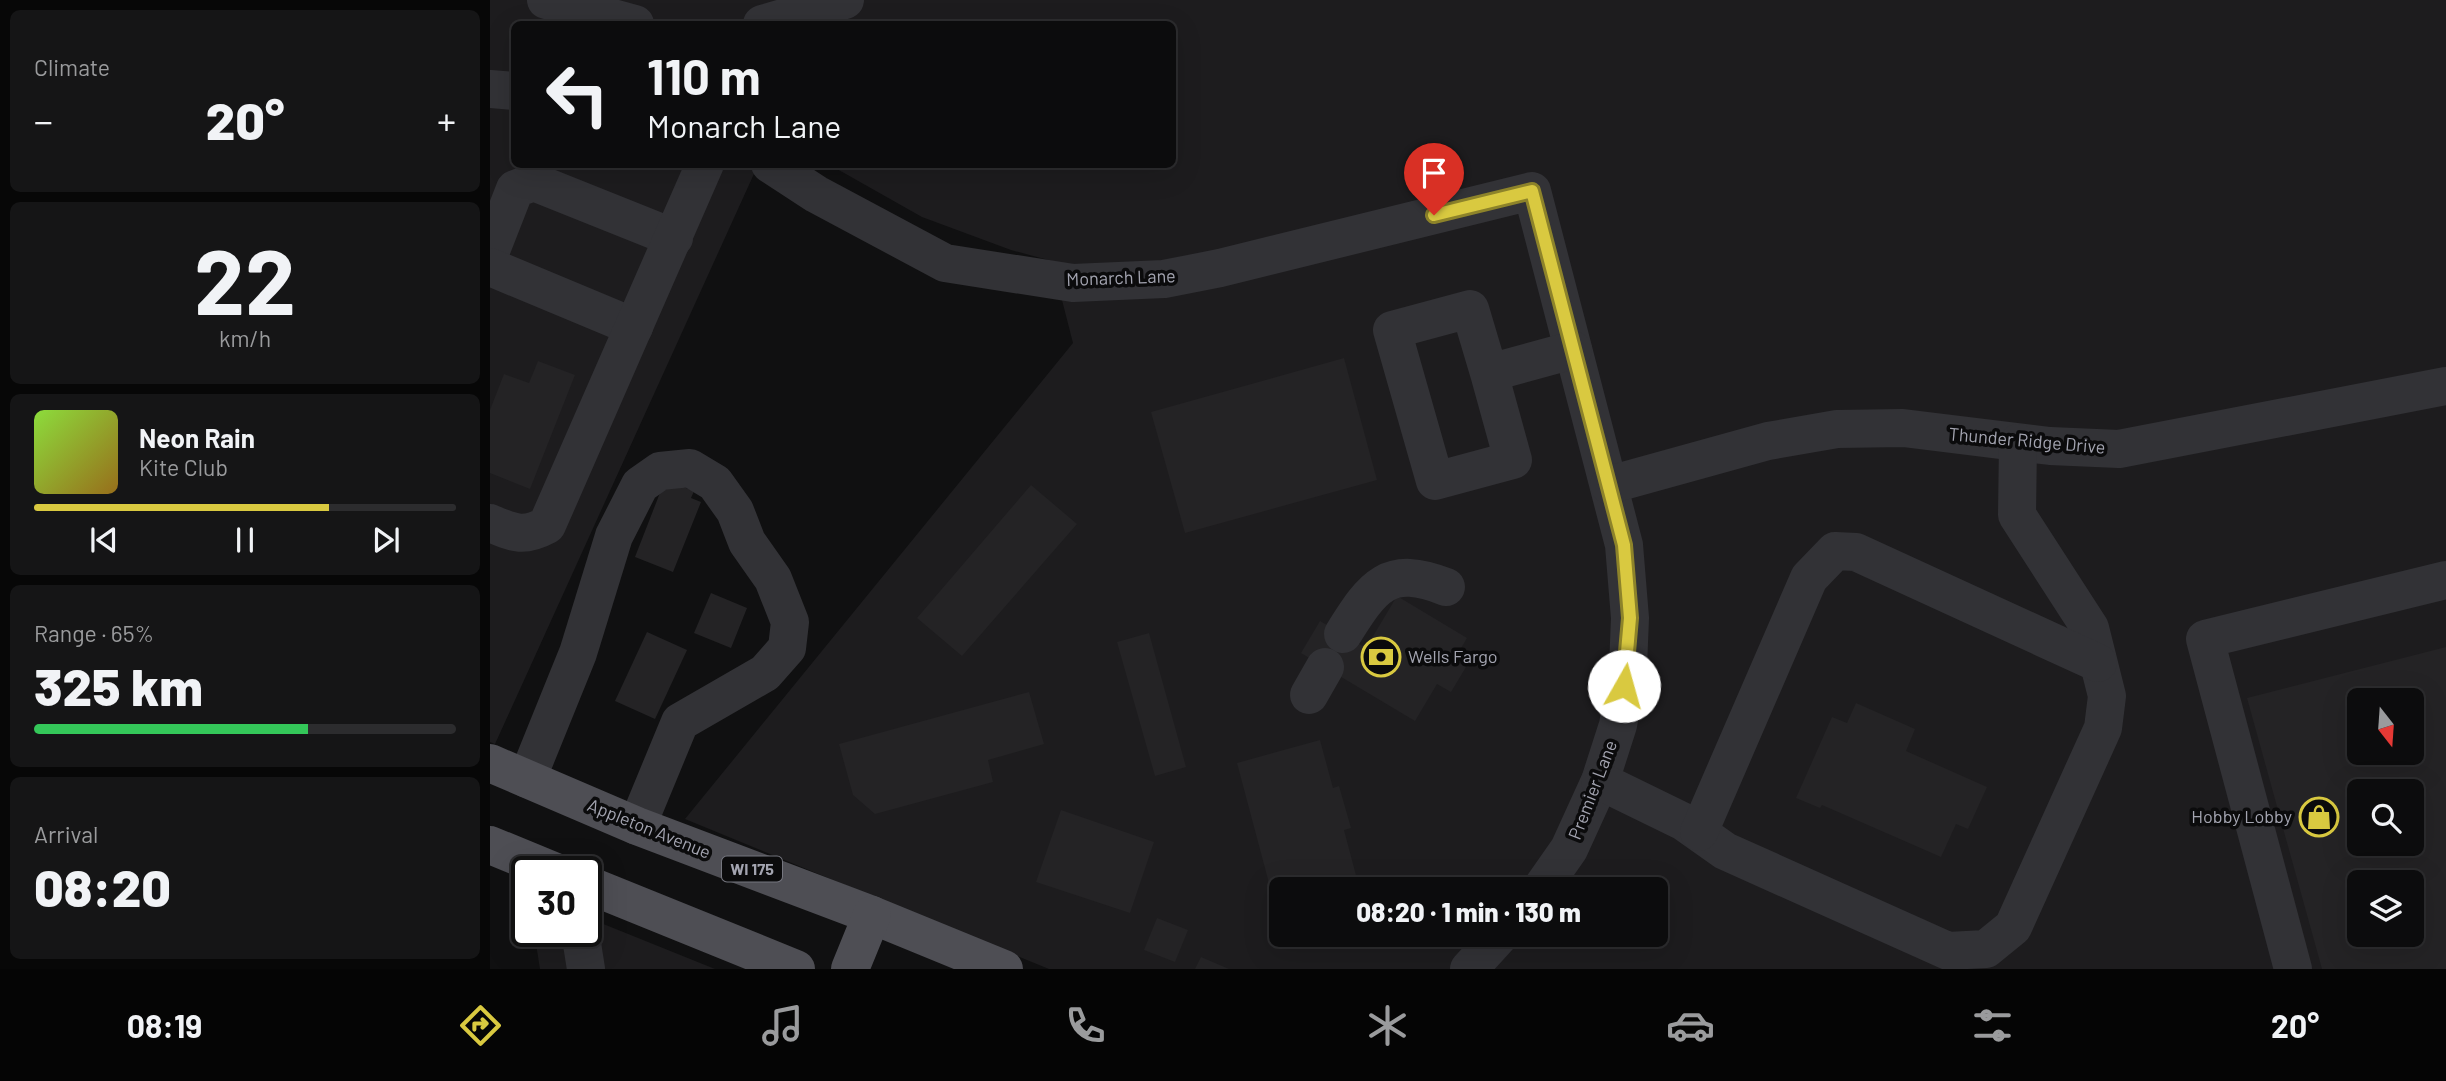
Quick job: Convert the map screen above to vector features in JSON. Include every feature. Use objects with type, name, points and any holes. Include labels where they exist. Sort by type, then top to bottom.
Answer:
[{"type":"main road","name":"Appleton Avenue","points":[[490,764],[637,826],[872,915],[1004,969]]},
{"type":"main road","points":[[490,845],[517,856]]},
{"type":"main road","points":[[602,890],[796,969]]},
{"type":"main road","points":[[850,969],[872,915]]},
{"type":"street","points":[[546,0],[624,21]]},
{"type":"street","points":[[637,0],[643,21]]},
{"type":"street","points":[[772,21],[845,0]]},
{"type":"street","points":[[490,89],[511,91]]},
{"type":"street","points":[[490,523],[512,532],[530,534],[547,525],[703,168]]},
{"type":"street","name":"Monarch Lane","points":[[776,168],[817,194],[945,263],[1073,283],[1164,279],[1220,268],[1532,191]]},
{"type":"street","points":[[490,253],[515,189],[534,182],[674,238]]},
{"type":"street","name":"Premier Lane","points":[[1532,191],[1624,545],[1630,618],[1628,667],[1618,725],[1600,781],[1569,849],[1549,877]]},
{"type":"street","points":[[490,267],[634,327]]},
{"type":"street","points":[[1489,373],[1573,350]]},
{"type":"street","name":"Thunder Ridge Drive","points":[[1609,485],[1768,441],[1837,429],[1903,428],[2018,443],[2119,449],[2446,386]]},
{"type":"street","points":[[1600,781],[1685,821],[1725,851],[1948,951],[1986,949],[2013,927],[2103,727],[2107,696],[2090,628],[2017,515],[2018,443]]},
{"type":"street","points":[[527,779],[578,653],[614,536],[640,485],[660,471],[690,468],[715,483],[735,511],[747,542],[773,579],[790,622],[787,648],[765,673],[680,722],[637,826]]},
{"type":"street","points":[[1699,832],[1809,578],[1835,551],[1856,552],[2098,663]]},
{"type":"street","points":[[1343,635],[1357,611],[1382,584],[1403,576],[1420,576],[1446,587]]},
{"type":"street","points":[[2293,969],[2205,639],[2446,580]]},
{"type":"street","points":[[583,947],[586,969]]},
{"type":"street","points":[[1469,969],[1490,947]]},
{"type":"shaded area","points":[[490,0],[2446,0],[2446,969],[1049,969],[685,819],[1073,343],[1052,261],[1011,250],[922,217],[835,168],[1176,168],[1176,21],[511,21],[511,168],[757,168],[495,744],[490,742]]},
{"type":"shaded area","points":[[602,923],[715,969],[540,969],[537,947],[602,947]]},
{"type":"building","points":[[1344,358],[1377,480],[1185,533],[1151,412]]},
{"type":"building","points":[[538,361],[575,375],[530,489],[490,473],[490,410],[504,374],[529,383]]},
{"type":"building","points":[[665,480],[694,491],[691,498],[701,502],[673,572],[635,557]]},
{"type":"building","points":[[1031,485],[1077,524],[962,656],[917,618]]},
{"type":"building","points":[[711,593],[747,608],[731,648],[694,633]]},
{"type":"building","name":"Wells Fargo","points":[[1397,596],[1467,638],[1454,660],[1466,667],[1451,692],[1437,684],[1415,721],[1301,653],[1320,621],[1366,648]]},
{"type":"building","points":[[647,632],[687,650],[655,719],[615,701]]},
{"type":"building","points":[[1149,633],[1186,767],[1155,776],[1117,642]]},
{"type":"building","name":"Hobby Lobby","points":[[2446,647],[2446,969],[2322,969],[2247,698]]},
{"type":"building","points":[[1029,692],[1044,744],[988,760],[993,782],[875,814],[853,795],[839,744]]},
{"type":"building","points":[[1856,703],[1915,729],[1906,751],[1987,787],[1968,829],[1956,824],[1941,857],[1822,805],[1820,808],[1796,798],[1832,717],[1847,723]]},
{"type":"building","points":[[1320,740],[1333,788],[1339,786],[1351,828],[1344,830],[1356,877],[1269,877],[1269,883],[1237,763]]},
{"type":"building","points":[[1061,810],[1154,842],[1130,913],[1036,882]]},
{"type":"building","points":[[1157,918],[1188,930],[1175,962],[1144,950]]},
{"type":"building","points":[[1201,957],[1229,969],[1195,969]]},
{"type":"place","name":"Wells Fargo","points":[[1381,657]]},
{"type":"place","name":"Hobby Lobby","points":[[2319,817]]},
{"type":"route","points":[[1434,215],[1532,191],[1624,545],[1630,618],[1628,667],[1624,686]]}]
